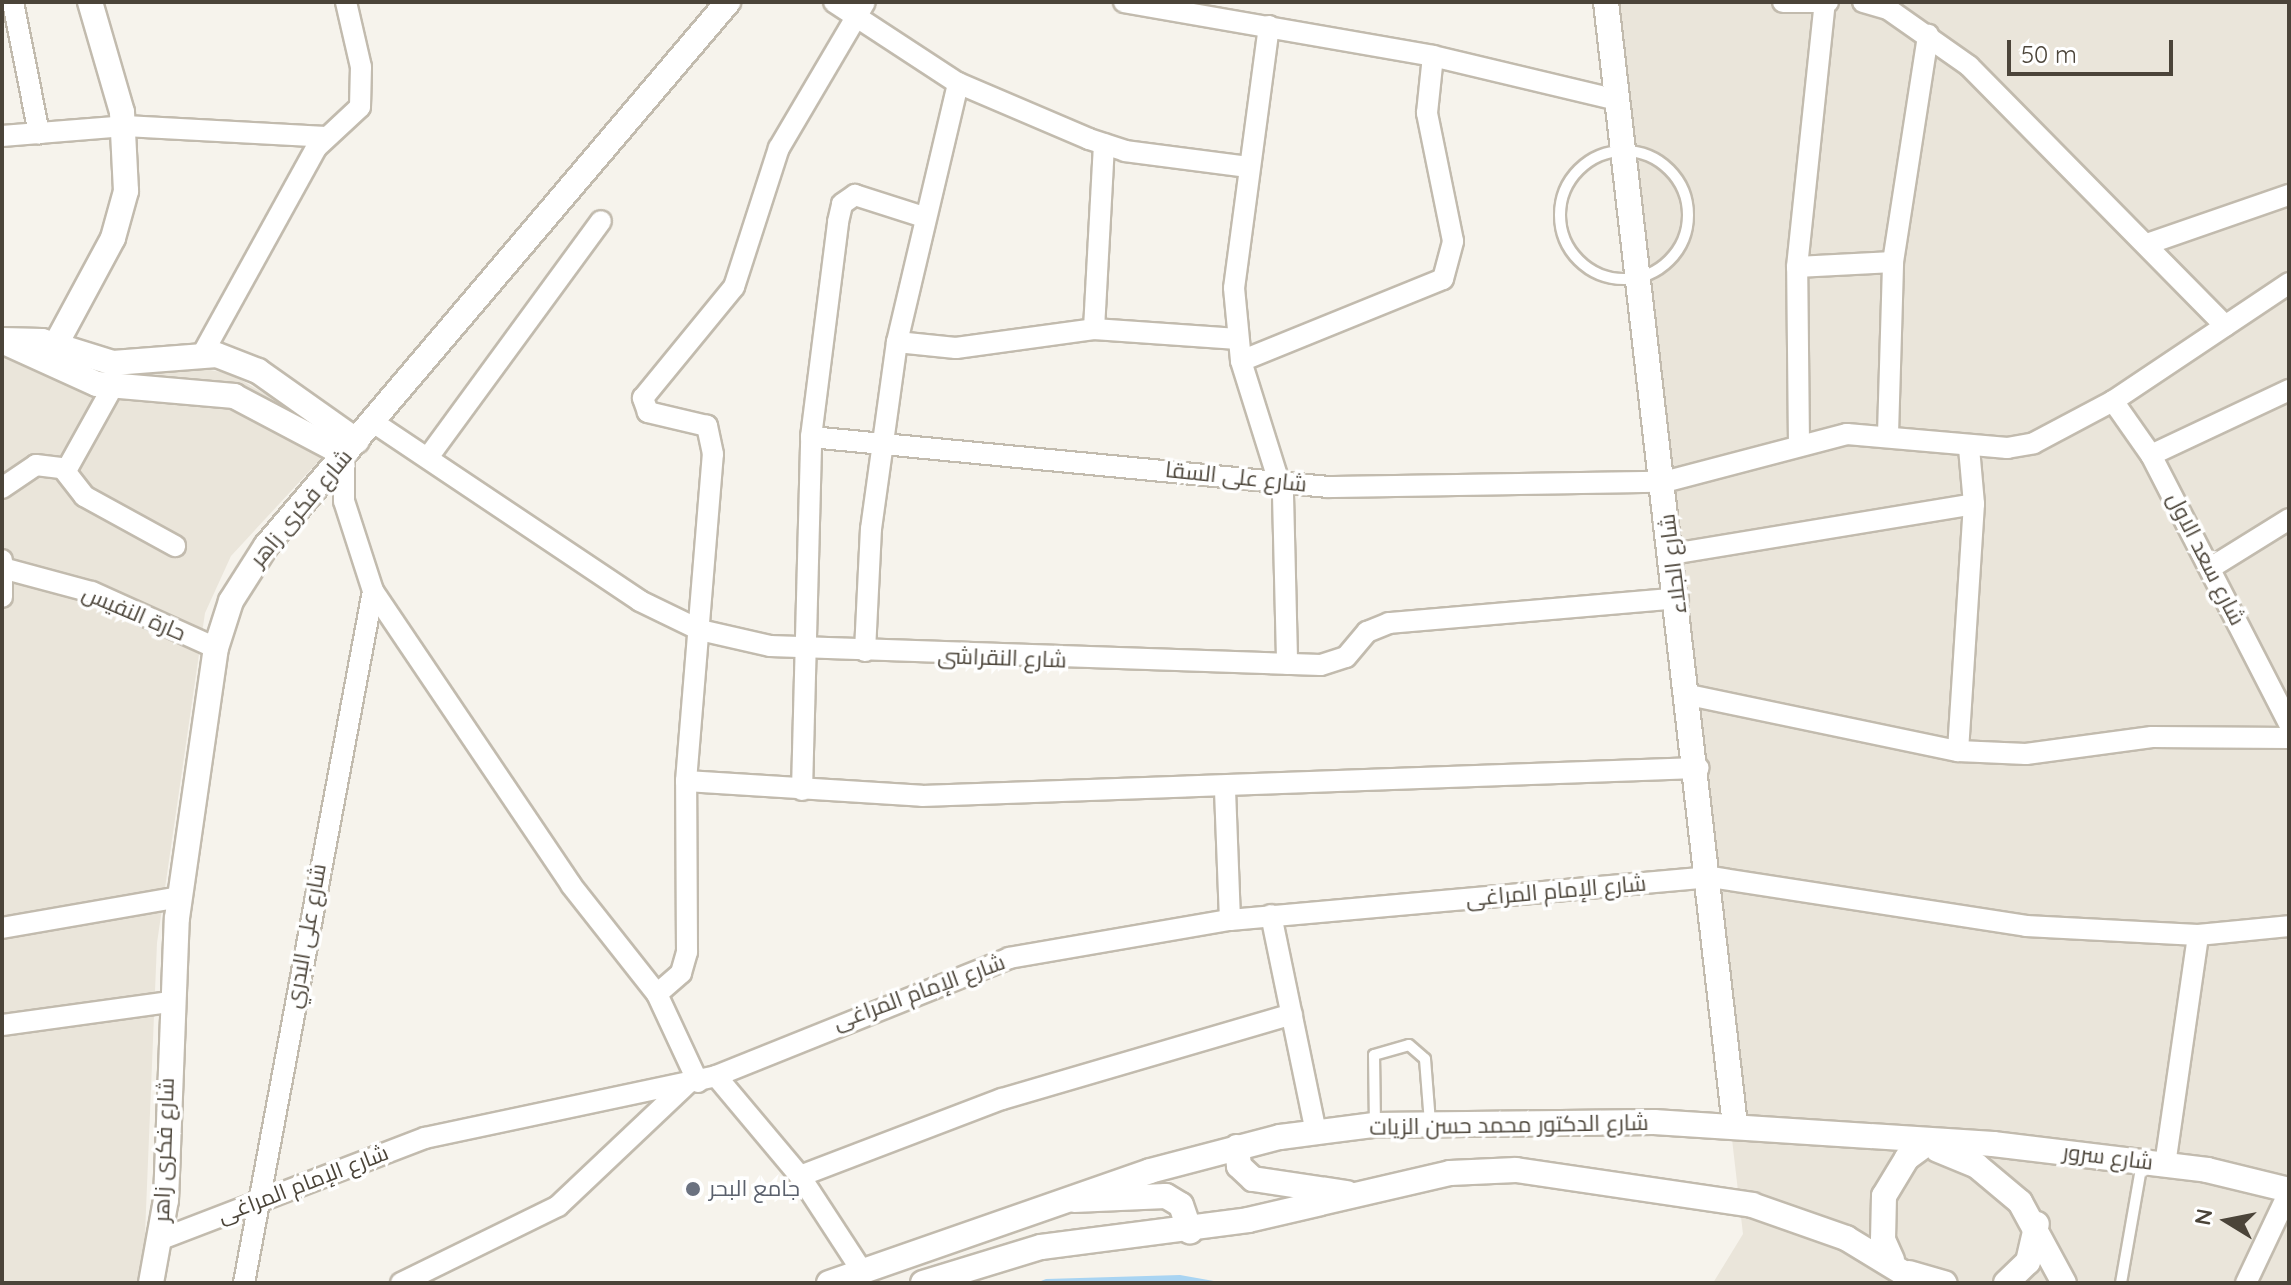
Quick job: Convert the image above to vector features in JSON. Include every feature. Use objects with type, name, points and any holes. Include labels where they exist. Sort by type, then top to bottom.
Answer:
[{"type":"street","points":[[13,2],[39,133]]},
{"type":"street","points":[[56,344],[119,223],[125,126],[90,2]]},
{"type":"street","points":[[203,353],[326,137],[351,121],[362,99],[346,2]]},
{"type":"street","name":"شارع فكرى زاهر","points":[[151,1283],[166,1200],[169,1002],[179,897],[216,648],[247,572],[728,2]]},
{"type":"street","points":[[834,2],[858,8],[958,83],[1104,144],[1248,167]]},
{"type":"street","points":[[1124,2],[1433,56],[1614,99]]},
{"type":"street","name":"شارع الجلاء","points":[[1606,2],[1614,99],[1711,877],[1735,1126]]},
{"type":"street","points":[[1783,2],[1826,2],[1797,267],[1799,444]]},
{"type":"street","points":[[1863,2],[1928,35],[2150,243],[2225,326]]},
{"type":"street","points":[[657,994],[681,973],[687,952],[686,781],[700,630],[711,431],[648,412],[643,398],[734,287],[779,148],[858,8]]},
{"type":"street","points":[[1269,26],[1234,288],[1241,361],[1280,483],[1287,664]]},
{"type":"street","points":[[1888,434],[1893,262],[1928,35]]},
{"type":"street","points":[[1241,361],[1443,279],[1453,241],[1427,113],[1433,56]]},
{"type":"street","points":[[865,651],[881,445],[897,342],[958,83]]},
{"type":"street","points":[[2,136],[125,126],[326,137]]},
{"type":"street","points":[[1094,329],[1104,144]]},
{"type":"street","points":[[802,790],[811,437],[842,204],[855,195],[924,217]]},
{"type":"street","points":[[2150,243],[2289,195]]},
{"type":"street","points":[[429,456],[601,221]]},
{"type":"street","points":[[1797,267],[1893,262]]},
{"type":"street","name":"شارع على السقا","points":[[811,437],[881,445],[1057,456],[1280,483],[1664,482],[1799,444],[1888,434],[1969,448],[2034,443],[2113,401],[2289,283]]},
{"type":"street","points":[[897,342],[956,348],[1094,329],[1238,339]]},
{"type":"street","points":[[2,341],[56,344],[113,363],[203,353],[258,371],[358,439]]},
{"type":"street","points":[[2,341],[53,370],[112,388],[234,396],[358,439]]},
{"type":"street","points":[[64,470],[112,388]]},
{"type":"street","points":[[2151,455],[2289,390]]},
{"type":"street","name":"شارع سعد الاول","points":[[2113,401],[2151,455],[2287,715]]},
{"type":"street","points":[[358,439],[344,501],[373,591],[571,885],[657,994],[700,1081],[800,1176],[862,1271]]},
{"type":"street","name":"شارع النقراشى","points":[[358,439],[429,456],[640,601],[700,630],[806,648],[1335,663],[1367,632],[1389,623],[1678,598]]},
{"type":"street","points":[[1958,751],[1974,504],[1969,448]]},
{"type":"street","points":[[5,480],[39,465],[64,470],[75,490],[175,546]]},
{"type":"street","points":[[1672,554],[1974,504]]},
{"type":"street","points":[[2212,567],[2289,519]]},
{"type":"street","points":[[2,597],[4,564]]},
{"type":"street","name":"حارة النفيس","points":[[4,564],[92,592],[216,648]]},
{"type":"street","name":"شارع على البدري","points":[[244,1283],[373,591]]},
{"type":"street","points":[[1689,695],[1958,751],[2026,754],[2152,737],[2289,738]]},
{"type":"street","points":[[686,781],[922,796],[1225,790],[1698,768]]},
{"type":"street","points":[[1225,790],[1230,920]]},
{"type":"street","name":"شارع الإمام المراغى","points":[[159,1240],[425,1138],[700,1081],[1009,958],[1230,920],[1711,877],[1916,913],[2198,935],[2289,926]]},
{"type":"street","points":[[2,928],[179,897]]},
{"type":"street","points":[[1271,915],[1316,1132]]},
{"type":"street","points":[[2154,1163],[2198,935]]},
{"type":"street","points":[[2,1025],[169,1002]]},
{"type":"street","points":[[800,1176],[1002,1099],[1292,1014]]},
{"type":"street","points":[[401,1283],[558,1206],[700,1081]]},
{"type":"street","name":"شارع الدكتور محمد حسن الزيات","points":[[829,1283],[1063,1198],[1237,1147],[1316,1132],[1430,1122],[1735,1126],[1925,1145]]},
{"type":"street","name":"شارع سرور","points":[[1925,1145],[1993,1144],[2154,1163],[2289,1191]]},
{"type":"street","points":[[1907,1272],[1883,1240],[1884,1196],[1907,1158],[1925,1145],[2000,1182],[2037,1224],[2064,1283]]},
{"type":"street","points":[[1237,1147],[1239,1166],[1253,1179],[1347,1193]]},
{"type":"street","name":"شارع الدكتور محمد حسن الزيات","points":[[923,1283],[1041,1247],[1190,1231],[1347,1193],[1450,1173],[1579,1175],[1752,1205],[1907,1272],[1945,1283]]},
{"type":"street","points":[[2246,1283],[2289,1191]]},
{"type":"street","points":[[1063,1198],[1166,1196],[1181,1205],[1190,1231]]},
{"type":"street","points":[[2006,1283],[2028,1262],[2037,1224]]},
{"type":"lane","points":[[1621,154],[1674,175],[1690,208],[1683,245],[1671,260],[1637,275],[1595,272],[1577,260],[1558,223],[1567,182],[1582,166],[1621,154]]},
{"type":"lane","points":[[1375,1125],[1374,1055],[1409,1045],[1425,1059],[1430,1122]]},
{"type":"lane","points":[[2121,1283],[2154,1163]]},
{"type":"shaded area","points":[[1600,2],[2289,2],[2289,1283],[1713,1283],[1743,1234]]},
{"type":"shaded area","points":[[2,325],[95,373],[127,377],[200,368],[231,374],[340,438],[231,556],[205,613],[157,943],[143,1283],[2,1283]]},
{"type":"water","points":[[1180,1275],[1225,1283],[1036,1283],[1046,1279]]},
{"type":"place","name":"جامع البحر","points":[[693,1189]]}]
